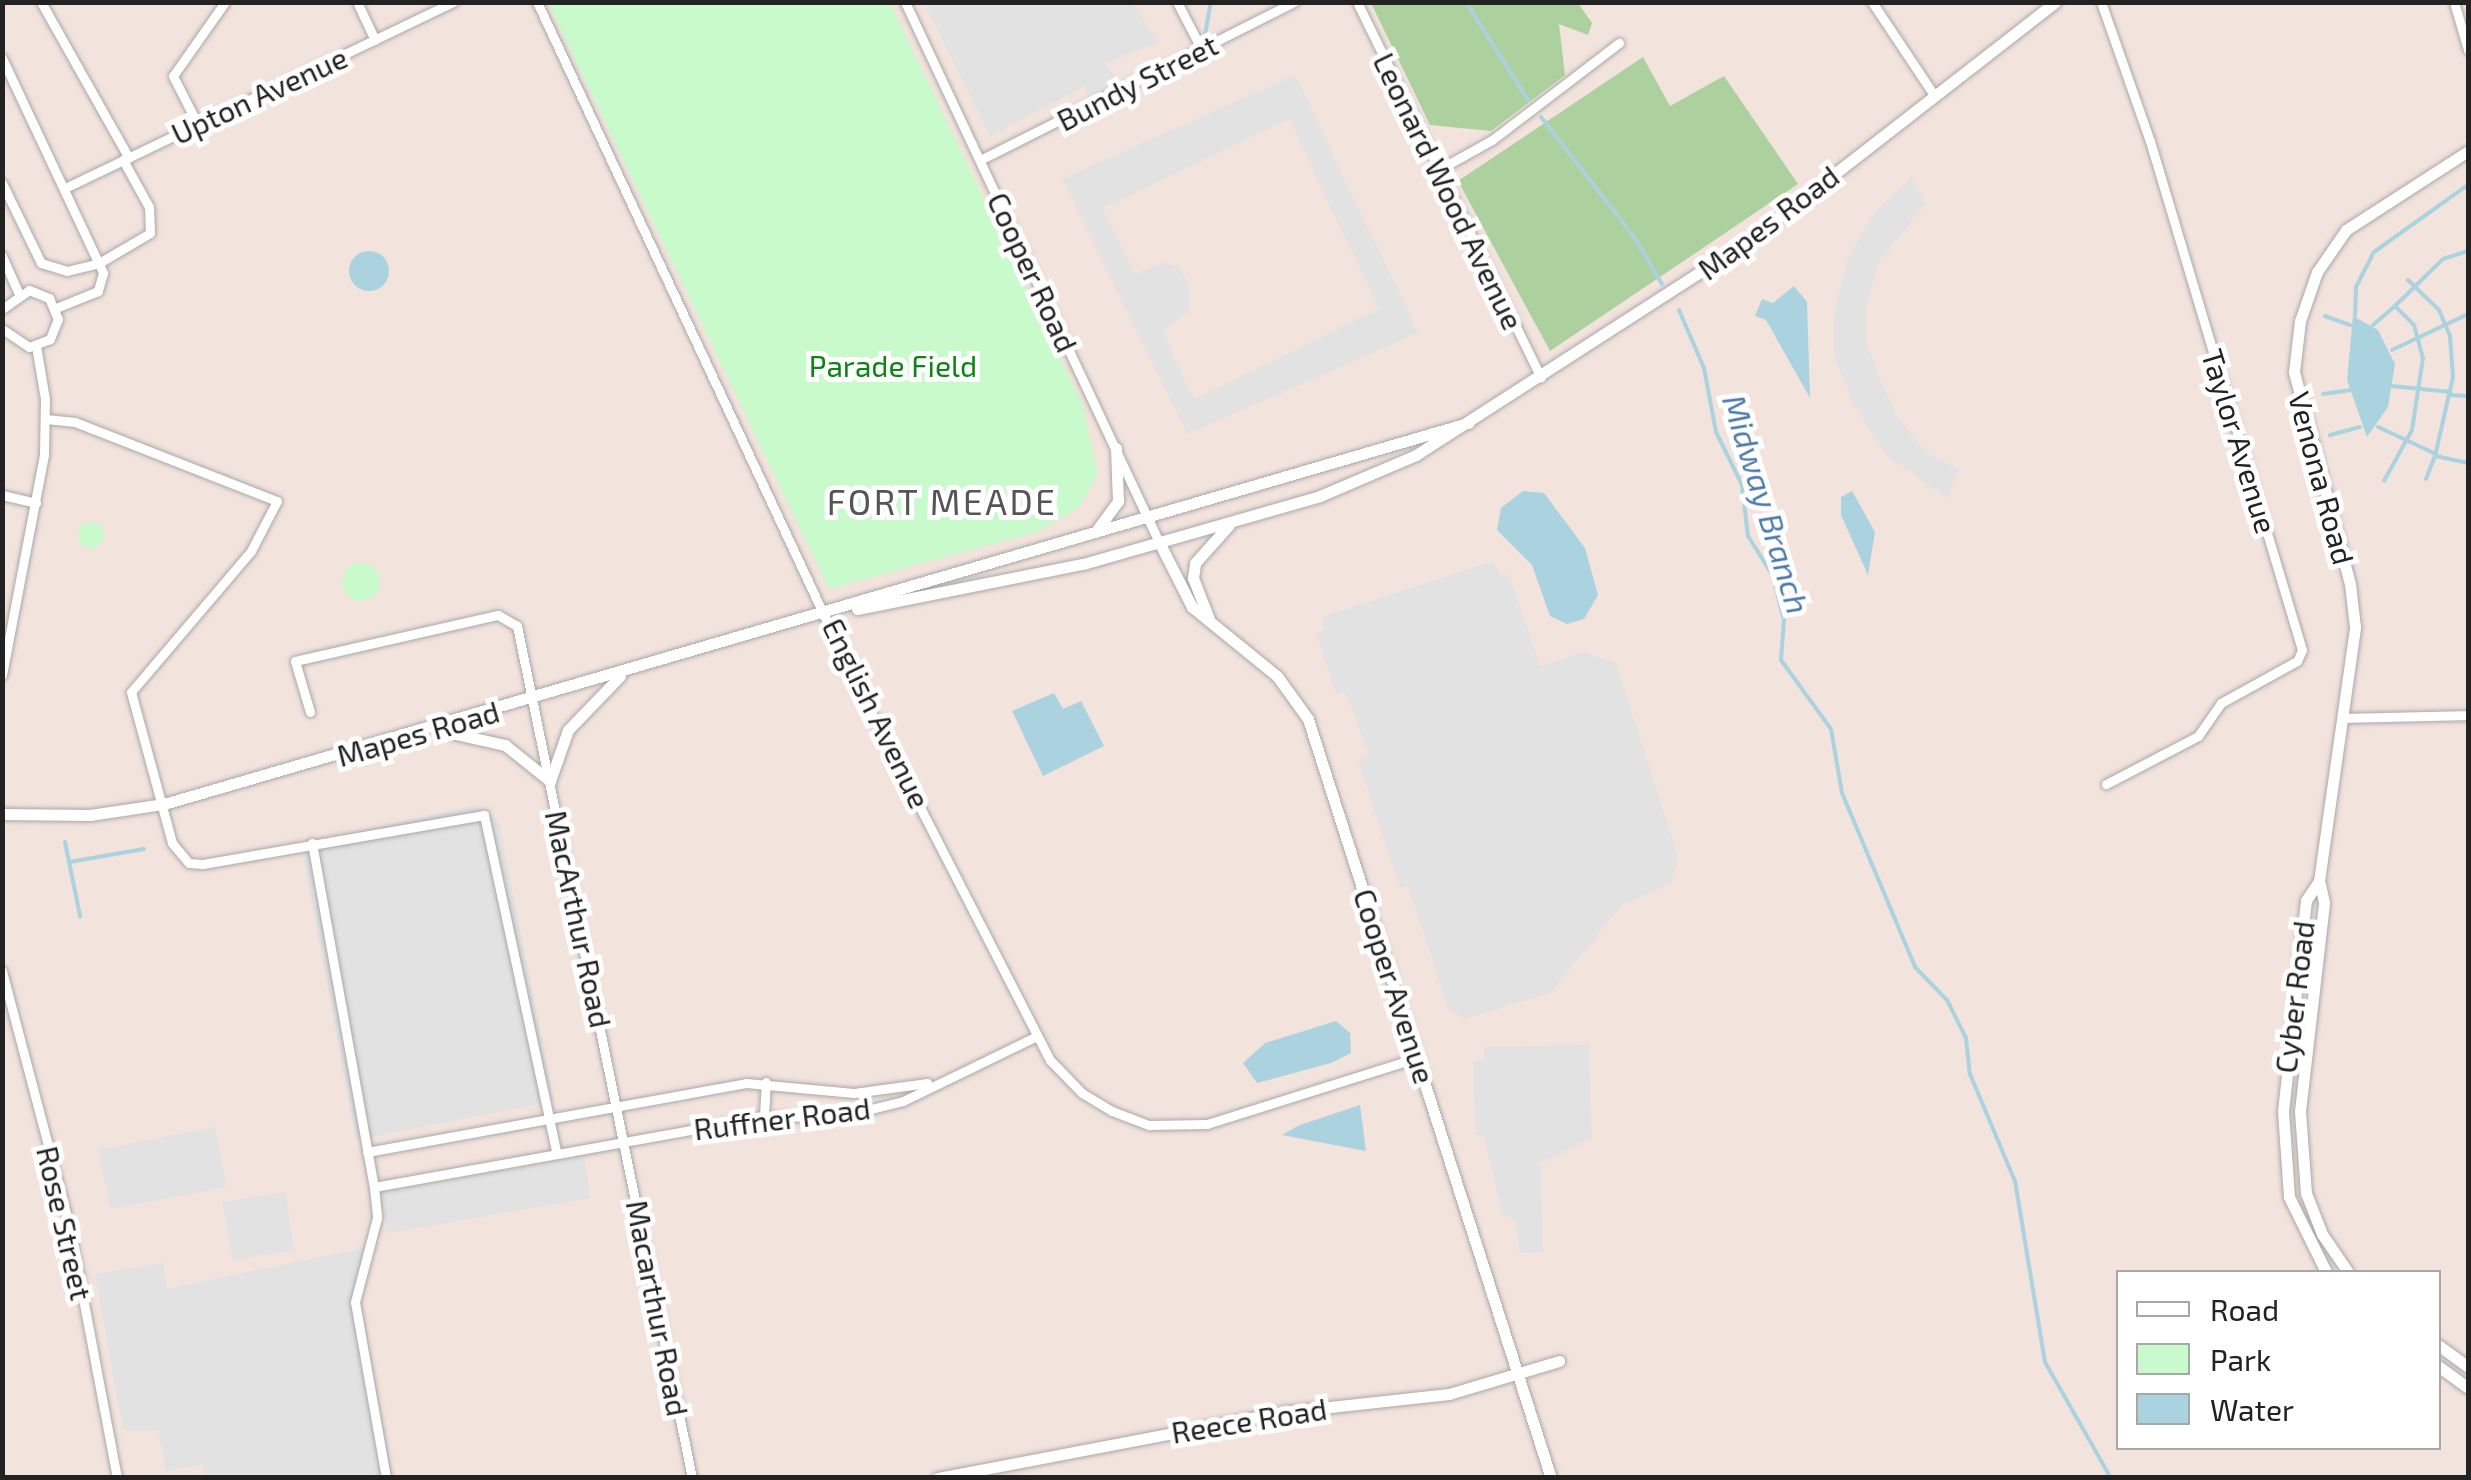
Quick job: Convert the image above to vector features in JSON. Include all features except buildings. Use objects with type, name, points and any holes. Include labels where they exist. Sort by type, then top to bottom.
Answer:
[{"type":"street","points":[[2,183],[41,262],[57,271],[99,263],[140,242],[152,224],[126,159],[41,2]]},
{"type":"street","points":[[197,124],[173,76],[225,2]]},
{"type":"street","points":[[357,2],[375,40]]},
{"type":"street","name":"Upton Avenue","points":[[65,188],[454,2]]},
{"type":"street","name":"English Avenue","points":[[537,2],[828,614],[851,673],[1036,1036],[1082,1093],[1149,1124],[1206,1124],[1419,1057]]},
{"type":"street","name":"Cooper Road","points":[[905,2],[1159,542]]},
{"type":"street","points":[[1177,2],[1202,50]]},
{"type":"street","name":"Bundy Street","points":[[980,160],[1294,2]]},
{"type":"street","name":"Leonard Wood Avenue","points":[[1358,2],[1542,378]]},
{"type":"street","points":[[1872,2],[1934,95]]},
{"type":"street","name":"Taylor Avenue","points":[[2101,2],[2150,141],[2302,650],[2297,661],[2234,692],[2198,736],[2106,784]]},
{"type":"street","points":[[2454,2],[2468,50]]},
{"type":"street","name":"Mapes Road","points":[[828,614],[1030,576],[1320,496],[1468,424],[1747,242],[2053,3]]},
{"type":"street","points":[[1438,170],[1492,140],[1620,43]]},
{"type":"street","points":[[2,58],[104,280],[98,291],[56,308]]},
{"type":"street","name":"Venona Road","points":[[2319,881],[2356,627],[2350,584],[2302,419],[2294,372],[2300,321],[2317,272],[2346,230],[2468,151]]},
{"type":"street","points":[[2,256],[18,292]]},
{"type":"street","points":[[2,309],[18,292],[40,292],[56,308],[56,330],[36,346],[18,345],[2,328]]},
{"type":"street","points":[[2,675],[36,503],[46,419],[36,346]]},
{"type":"street","points":[[46,419],[75,422],[277,500],[251,552],[136,684],[133,700],[172,843],[189,863],[484,815],[556,1152]]},
{"type":"street","name":"Mapes Road","points":[[2,814],[90,815],[164,804],[434,729],[1468,424]]},
{"type":"street","points":[[1090,535],[1118,501],[1116,448]]},
{"type":"street","points":[[2,495],[36,503]]},
{"type":"street","points":[[1210,623],[1194,563],[1203,547],[1235,521]]},
{"type":"street","name":"Cooper Avenue","points":[[1159,542],[1183,594],[1210,623],[1276,676],[1308,719],[1551,1478]]},
{"type":"street","name":"MacArthur Road","points":[[310,712],[295,661],[498,615],[518,626],[625,1138]]},
{"type":"street","points":[[434,729],[505,744],[550,781],[568,730],[624,673]]},
{"type":"street","points":[[2345,718],[2468,714]]},
{"type":"street","points":[[312,843],[374,1186],[377,1218],[355,1302],[386,1478]]},
{"type":"street","name":"Cyber Road","points":[[2319,881],[2306,900],[2283,1111],[2289,1197],[2325,1270]]},
{"type":"street","name":"Cyber Road","points":[[2319,881],[2324,902],[2302,1066],[2301,1143],[2310,1208],[2347,1270]]},
{"type":"street","name":"Rose Street","points":[[2,971],[69,1224],[117,1478]]},
{"type":"street","name":"Ruffner Road","points":[[374,1186],[625,1138],[764,1117],[853,1113],[904,1100],[934,1082],[1036,1036]]},
{"type":"street","points":[[764,1117],[766,1082]]},
{"type":"street","name":"Ruffner Road","points":[[368,1152],[618,1104],[766,1082],[854,1092],[934,1082]]},
{"type":"street","points":[[853,1113],[854,1092]]},
{"type":"street","name":"Macarthur Road","points":[[625,1138],[692,1478]]},
{"type":"street","points":[[2441,1346],[2468,1366]]},
{"type":"street","name":"Reece Road","points":[[937,1478],[1255,1417],[1449,1394],[1559,1360]]},
{"type":"street","points":[[2441,1368],[2468,1388]]},
{"type":"shaded area","points":[[3,3],[2468,3],[2468,1477],[3,1478]]},
{"type":"shaded area","points":[[925,3],[1132,3],[1158,42],[1106,63],[1120,84],[1088,102],[1085,86],[990,137]]},
{"type":"shaded area","points":[[1295,75],[1418,333],[1188,434],[1062,179]],"holes":[[[1289,119],[1379,309],[1194,399],[1162,331],[1189,311],[1189,283],[1176,266],[1164,263],[1135,274],[1103,208]]]},
{"type":"shaded area","points":[[1912,177],[1926,203],[1879,262],[1866,306],[1866,344],[1897,418],[1928,453],[1959,470],[1947,499],[1885,454],[1853,404],[1834,354],[1833,318],[1848,257],[1876,210]]},
{"type":"shaded area","points":[[1494,561],[1500,577],[1509,575],[1540,666],[1584,652],[1616,663],[1678,857],[1671,884],[1623,904],[1550,993],[1464,1019],[1448,1008],[1408,886],[1400,888],[1358,761],[1369,756],[1367,748],[1345,692],[1336,694],[1316,633],[1324,629],[1322,617]]},
{"type":"shaded area","points":[[476,805],[499,822],[554,1101],[356,1140],[301,845]]},
{"type":"shaded area","points":[[1589,1045],[1592,1138],[1541,1163],[1543,1252],[1519,1253],[1516,1222],[1502,1213],[1484,1136],[1475,1134],[1473,1062],[1484,1060],[1484,1047]]},
{"type":"shaded area","points":[[215,1127],[227,1187],[111,1209],[98,1150]]},
{"type":"shaded area","points":[[584,1156],[591,1198],[388,1233],[380,1192]]},
{"type":"shaded area","points":[[286,1192],[294,1250],[233,1260],[222,1202]]},
{"type":"shaded area","points":[[373,1246],[361,1302],[393,1477],[206,1477],[202,1465],[166,1471],[158,1431],[123,1430],[95,1274],[163,1263],[167,1289]]},
{"type":"green space","name":"Parade Field","points":[[548,3],[890,3],[1083,406],[1098,475],[1077,509],[1036,532],[829,589]]},
{"type":"green space","points":[[1371,3],[1578,3],[1592,23],[1588,35],[1559,24],[1565,75],[1491,131],[1430,125]]},
{"type":"green space","points":[[1643,57],[1670,106],[1724,76],[1798,184],[1550,351],[1458,181]]},
{"type":"green space","points":[[91,522],[100,526],[104,535],[100,544],[91,548],[82,544],[78,535],[82,526]]},
{"type":"green space","points":[[361,563],[375,568],[380,582],[375,596],[361,601],[347,596],[342,582],[347,568]]},
{"type":"water","points":[[369,251],[383,257],[389,271],[383,285],[369,291],[355,285],[349,271],[355,257]]},
{"type":"water","points":[[1794,286],[1807,302],[1810,398],[1766,320],[1755,316],[1762,299],[1773,303]]},
{"type":"water","points":[[2353,316],[2378,330],[2395,364],[2388,407],[2367,437],[2347,380]]},
{"type":"water","points":[[1523,491],[1544,493],[1585,548],[1598,595],[1584,619],[1567,624],[1550,616],[1532,565],[1497,530],[1501,508]]},
{"type":"water","points":[[1852,491],[1875,532],[1868,575],[1841,515],[1841,497]]},
{"type":"water","points":[[1054,693],[1063,709],[1081,701],[1104,746],[1043,776],[1012,711]]},
{"type":"water","points":[[1336,1021],[1350,1033],[1351,1053],[1331,1063],[1257,1083],[1243,1063],[1265,1043]]},
{"type":"water","points":[[1360,1105],[1366,1151],[1282,1135],[1300,1125]]},
{"type":"waterway","points":[[1205,35],[1211,2]]},
{"type":"waterway","name":"Midway Branch","points":[[1466,2],[1528,100]]},
{"type":"waterway","name":"Midway Branch","points":[[1541,117],[1635,238],[1662,284]]},
{"type":"waterway","points":[[2355,316],[2356,287],[2374,252],[2468,185]]},
{"type":"waterway","points":[[2395,306],[2443,259],[2468,251]]},
{"type":"waterway","points":[[2408,280],[2439,310],[2450,336],[2453,377],[2435,456]]},
{"type":"waterway","points":[[2373,325],[2395,306],[2414,325],[2423,358],[2412,430],[2384,481]]},
{"type":"waterway","name":"Midway Branch","points":[[1679,310],[1704,368],[1716,432],[1742,485],[1748,536],[1773,576],[1784,620],[1781,660],[1831,729],[1842,793],[1915,967],[1947,1000],[1966,1038],[1970,1074],[2015,1181],[2045,1362],[2111,1478]]},
{"type":"waterway","points":[[2392,350],[2468,314]]},
{"type":"waterway","points":[[2325,316],[2350,325]]},
{"type":"waterway","points":[[2392,386],[2451,392]]},
{"type":"waterway","points":[[2323,394],[2350,390]]},
{"type":"waterway","points":[[2450,395],[2468,396]]},
{"type":"waterway","points":[[2330,435],[2360,427]]},
{"type":"waterway","points":[[2378,427],[2436,454]]},
{"type":"waterway","points":[[2426,479],[2435,456],[2468,463]]},
{"type":"waterway","points":[[65,842],[80,916]]},
{"type":"waterway","points":[[69,862],[144,849]]},
{"type":"district","name":"FORT MEADE","points":[[942,501]]}]
